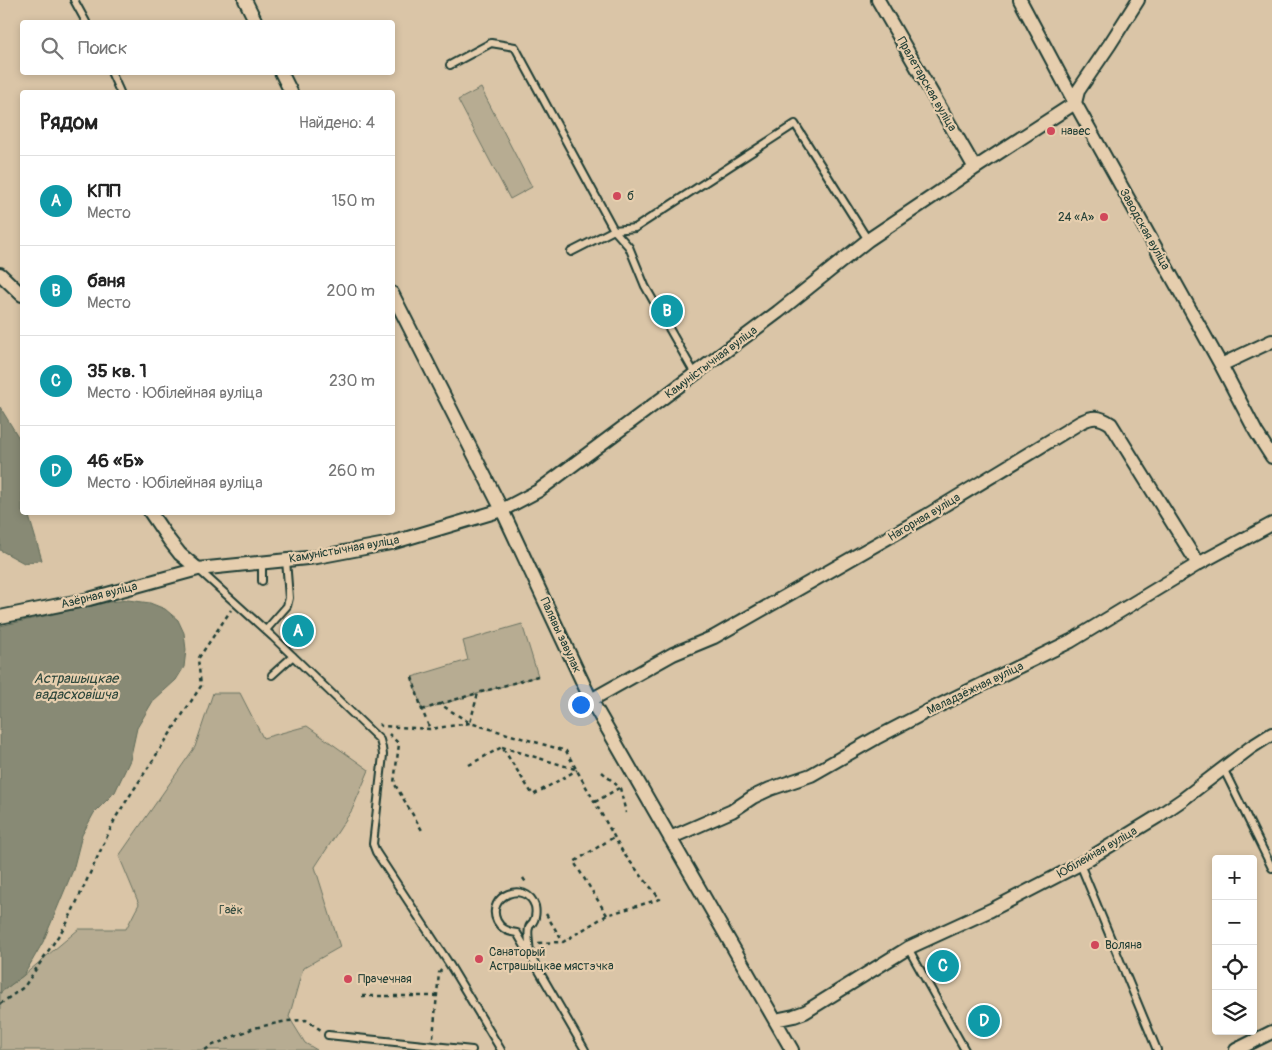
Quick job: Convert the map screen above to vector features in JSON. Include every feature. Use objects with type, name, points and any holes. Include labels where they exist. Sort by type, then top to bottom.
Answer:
[{"type":"street","points":[[245,0],[255,20]]},
{"type":"street","name":"Пралетарская вуліца","points":[[878,0],[976,168]]},
{"type":"street","name":"Заводская вуліца","points":[[1020,0],[1256,432],[1272,457]]},
{"type":"street","points":[[1075,103],[1078,91],[1138,0]]},
{"type":"street","points":[[283,75],[291,90]]},
{"type":"street","name":"Камуністычная вуліца","points":[[198,569],[317,557],[391,542],[502,510],[538,491],[778,312],[868,240],[1075,103]]},
{"type":"street","points":[[0,274],[20,293]]},
{"type":"street","name":"Палявы завулак","points":[[395,299],[502,510],[591,700],[775,1020]]},
{"type":"street","points":[[1221,365],[1272,341]]},
{"type":"street","name":"Нагорная вуліца","points":[[591,700],[673,654],[723,633],[926,516],[1081,422],[1091,418],[1103,418],[1111,424],[1198,564]]},
{"type":"street","points":[[152,515],[180,554],[198,569]]},
{"type":"street","name":"Маладзёжная вуліца","points":[[670,838],[732,811],[770,788],[811,775],[928,711],[1071,641],[1198,564],[1272,524]]},
{"type":"street","name":"Азёрная вуліца","points":[[0,617],[89,599],[198,569]]},
{"type":"street","name":"Юбілейная вуліца","points":[[775,1020],[805,1012],[908,948],[991,910],[1080,864],[1157,817],[1250,748],[1272,734]]},
{"type":"street","points":[[775,1020],[792,1050]]},
{"type":"street","points":[[1236,1050],[1272,1032]]},
{"type":"lane","points":[[74,0],[85,20]]},
{"type":"lane","points":[[450,65],[491,43],[515,47],[614,230],[629,247],[645,286],[695,374]]},
{"type":"lane","points":[[112,75],[119,90]]},
{"type":"lane","points":[[571,252],[614,230],[635,228],[795,124],[868,240]]},
{"type":"lane","points":[[266,630],[287,606],[289,598],[286,560]]},
{"type":"lane","points":[[262,563],[262,581]]},
{"type":"lane","points":[[198,569],[266,630],[380,740],[383,755],[373,844],[376,852],[448,962],[501,1050]]},
{"type":"lane","points":[[272,676],[293,656]]},
{"type":"lane","points":[[1223,768],[1272,868]]},
{"type":"lane","points":[[1080,864],[1157,1050]]},
{"type":"lane","points":[[530,955],[529,927],[535,919],[534,905],[521,892],[506,894],[497,904],[495,911],[499,925],[504,930],[517,933],[585,1050]]},
{"type":"lane","points":[[908,948],[965,1050]]},
{"type":"lane","points":[[328,1035],[472,1050]]},
{"type":"path","points":[[0,1004],[24,987],[67,923],[116,817],[201,686],[198,659],[236,602]]},
{"type":"path","points":[[422,710],[538,676]]},
{"type":"path","points":[[412,677],[430,730]]},
{"type":"path","points":[[470,723],[478,693]]},
{"type":"path","points":[[440,704],[470,723],[566,751],[624,854],[660,899],[607,915],[564,942],[529,943]]},
{"type":"path","points":[[424,832],[394,783],[398,744],[379,724],[381,726],[430,730],[470,723]]},
{"type":"path","points":[[502,747],[533,795],[577,770]]},
{"type":"path","points":[[469,766],[502,747],[577,770]]},
{"type":"path","points":[[602,772],[620,788],[626,814]]},
{"type":"path","points":[[595,802],[620,788]]},
{"type":"path","points":[[607,915],[574,862],[614,837]]},
{"type":"path","points":[[432,1046],[438,973],[448,962]]},
{"type":"path","points":[[362,996],[437,996]]},
{"type":"path","points":[[205,1050],[254,1028],[288,1021],[306,1020],[328,1035]]},
{"type":"green space","points":[[481,88],[532,187],[510,199],[458,100]]},
{"type":"green space","points":[[522,624],[538,676],[422,710],[412,677],[468,660],[463,641]]},
{"type":"green space","name":"Гаёк","points":[[213,693],[240,693],[263,738],[307,726],[369,770],[352,810],[315,867],[340,947],[303,968],[289,1017],[305,1043],[317,1050],[0,1050],[0,993],[79,929],[126,929],[139,904],[119,856],[195,747]]},
{"type":"water","points":[[0,407],[20,440],[20,515],[29,515],[42,560],[24,563],[0,550]]},
{"type":"water","name":"Астрашыцкае вадасховішча","points":[[128,600],[150,603],[165,609],[178,620],[184,633],[186,650],[184,667],[176,680],[153,701],[137,728],[130,760],[115,792],[94,813],[82,835],[73,870],[43,942],[24,975],[0,993],[0,626],[109,602]]},
{"type":"place","name":"навес","points":[[1051,131]]},
{"type":"place","name":"б","points":[[617,196]]},
{"type":"place","name":"24 «А»","points":[[1104,217]]},
{"type":"place","name":"баня","points":[[667,311]]},
{"type":"place","name":"КПП","points":[[298,631]]},
{"type":"place","name":"Воляна","points":[[1095,945]]},
{"type":"place","name":"Санаторый Астрашыцкае мястэчка","points":[[479,959]]},
{"type":"place","name":"35 кв. 1","points":[[943,966]]},
{"type":"place","name":"Прачечная","points":[[348,979]]},
{"type":"place","name":"46 «Б»","points":[[984,1021]]}]
